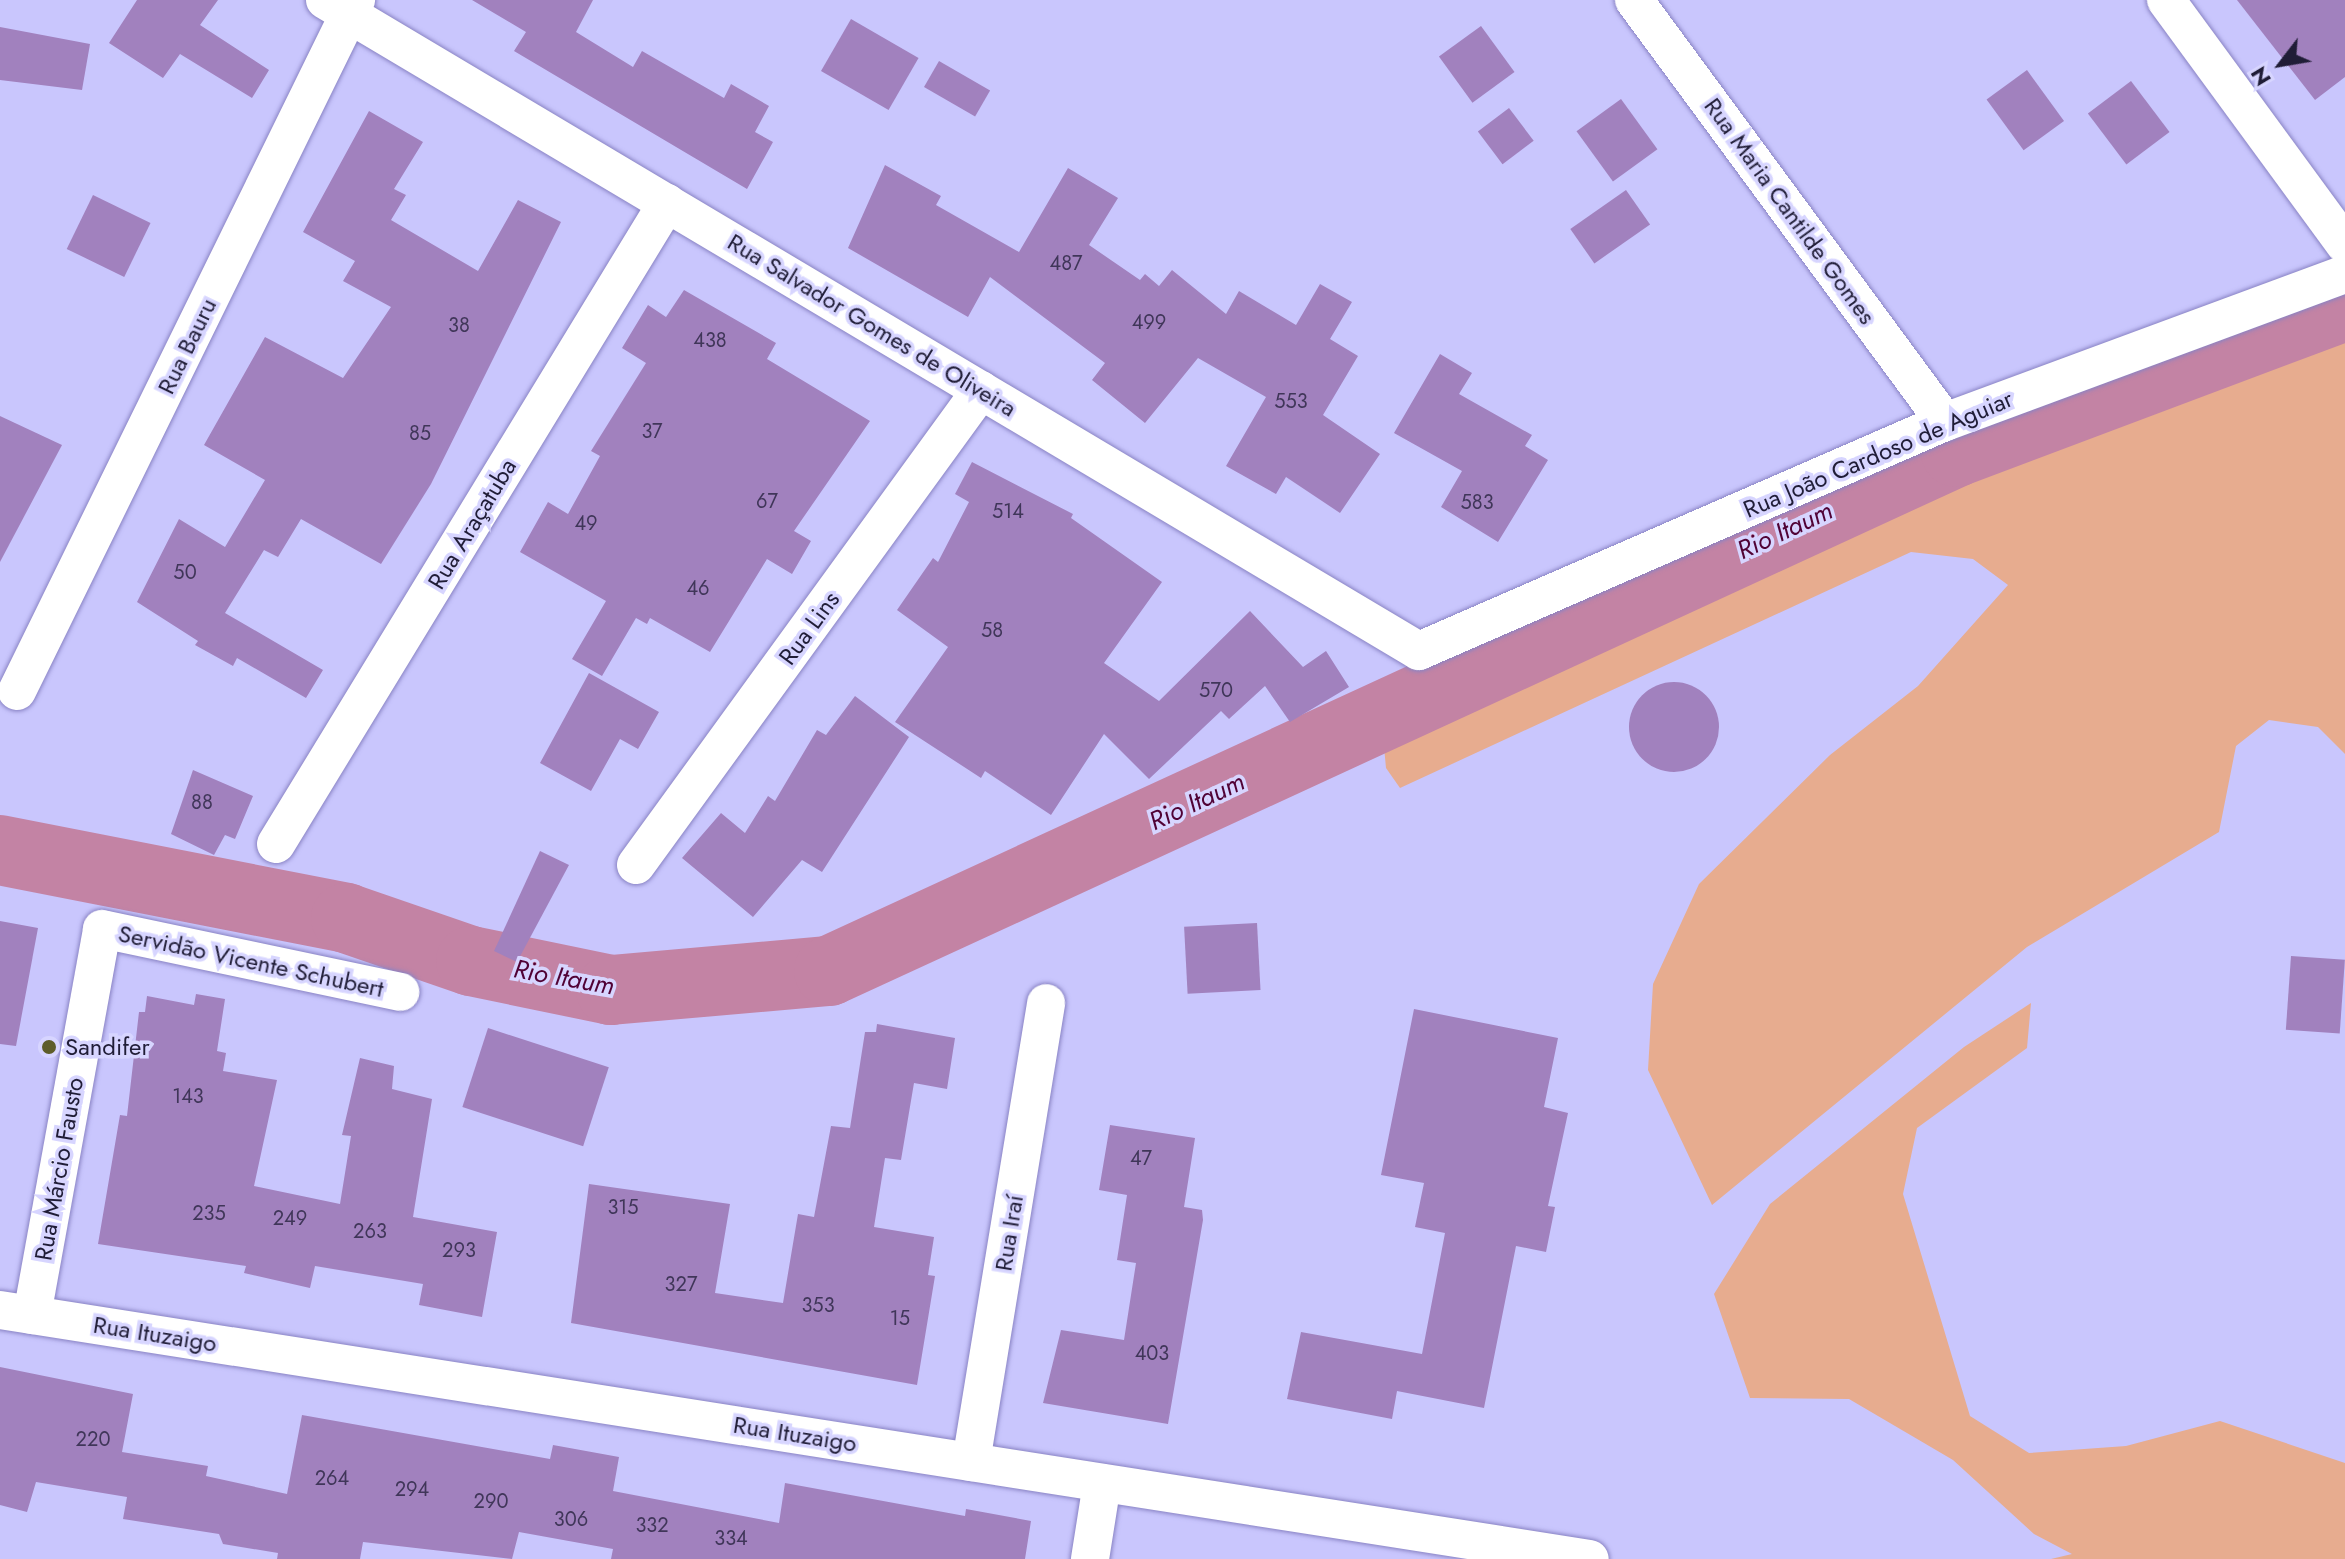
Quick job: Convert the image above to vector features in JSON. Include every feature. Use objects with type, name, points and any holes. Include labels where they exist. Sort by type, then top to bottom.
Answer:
[{"type":"street","points":[[2166,0],[2345,245]]},
{"type":"street","name":"Rua Salvador Gomes de Oliveira","points":[[343,5],[667,203],[1419,651]]},
{"type":"street","name":"Rua Bauru","points":[[17,691],[343,5]]},
{"type":"street","name":"Rua Maria Cantilde Gomes","points":[[1650,6],[1945,422]]},
{"type":"street","name":"Rua Araçatuba","points":[[276,844],[667,203]]},
{"type":"street","name":"Rua João Cardoso de Aguiar","points":[[1419,651],[1945,422],[2345,274]]},
{"type":"street","name":"Rua Lins","points":[[636,865],[981,390]]},
{"type":"street","name":"Servidão Vicente Schubert","points":[[102,929],[400,992]]},
{"type":"street","name":"Rua Márcio Fausto","points":[[16,1312],[102,929]]},
{"type":"street","name":"Rua Iraí","points":[[971,1462],[1046,1003]]},
{"type":"street","name":"Rua Ituzaigo","points":[[16,1312],[1102,1483],[1520,1554],[1590,1559]]},
{"type":"street","points":[[1090,1559],[1102,1483]]},
{"type":"shaded area","points":[[2345,325],[2345,754],[2318,727],[2269,720],[2236,746],[2219,832],[2027,947],[1712,1205],[1648,1070],[1653,984],[1699,884],[1830,755],[1918,686],[2008,585],[1973,559],[1911,552],[1400,788],[1386,768],[1383,736],[1959,466]]},
{"type":"shaded area","points":[[2031,1003],[2027,1048],[1917,1128],[1903,1194],[1970,1416],[2029,1453],[2126,1446],[2220,1421],[2345,1463],[2345,1559],[2051,1559],[2072,1554],[2034,1534],[1953,1460],[1849,1399],[1750,1398],[1714,1294],[1770,1204],[1964,1047]]},
{"type":"building","points":[[137,0],[218,0],[200,25],[269,70],[252,98],[180,54],[163,78],[109,43]]},
{"type":"building","points":[[472,0],[593,0],[576,32],[633,67],[642,51],[724,98],[731,84],[769,106],[755,132],[773,142],[747,189],[514,51],[526,32]]},
{"type":"building","points":[[2237,0],[2345,0],[2345,77],[2315,100]]},
{"type":"building","points":[[851,19],[919,58],[889,110],[821,71]]},
{"type":"building","points":[[1481,26],[1515,72],[1472,103],[1439,57]]},
{"type":"building","points":[[0,27],[90,44],[82,90],[0,80]]},
{"type":"building","points":[[939,61],[990,91],[975,116],[924,87]]},
{"type":"building","points":[[2027,70],[2064,121],[2024,150],[1987,99]]},
{"type":"building","points":[[2131,81],[2170,132],[2126,165],[2088,113]]},
{"type":"building","points":[[1621,99],[1657,149],[1613,181],[1577,131]]},
{"type":"building","points":[[1509,108],[1534,141],[1503,164],[1478,131]]},
{"type":"building","points":[[369,111],[423,142],[394,189],[406,195],[391,220],[478,271],[518,200],[561,222],[431,484],[381,564],[301,519],[278,557],[264,550],[225,613],[323,670],[306,698],[237,658],[233,666],[195,645],[198,641],[137,602],[179,519],[225,547],[265,480],[204,445],[265,337],[343,378],[391,307],[343,281],[355,261],[303,232]]},
{"type":"building","points":[[885,165],[941,196],[936,205],[1019,252],[1068,168],[1118,198],[1089,245],[1140,280],[1145,274],[1159,286],[1172,270],[1226,314],[1239,291],[1296,325],[1320,284],[1352,302],[1330,339],[1358,356],[1323,415],[1380,454],[1340,513],[1286,477],[1276,494],[1226,466],[1266,397],[1198,358],[1145,423],[1092,380],[1105,363],[990,277],[968,317],[848,248]]},
{"type":"building","points":[[1626,190],[1650,224],[1594,263],[1570,229]]},
{"type":"building","points":[[93,195],[151,223],[124,277],[67,249]]},
{"type":"building","points":[[684,290],[776,343],[767,359],[870,421],[794,531],[811,541],[792,574],[767,559],[710,652],[650,618],[647,624],[636,618],[602,676],[572,659],[606,601],[520,552],[548,502],[568,514],[600,456],[591,451],[646,363],[622,348],[648,305],[666,317]]},
{"type":"building","points":[[1440,354],[1472,373],[1459,394],[1532,435],[1525,446],[1548,460],[1498,542],[1441,507],[1462,471],[1394,433]]},
{"type":"building","points":[[0,416],[62,445],[0,562]]},
{"type":"building","points":[[972,462],[1073,514],[1071,518],[1162,582],[1104,663],[1159,701],[1250,611],[1303,667],[1326,651],[1349,687],[1290,722],[1265,686],[1229,719],[1221,711],[1149,779],[1104,734],[1051,815],[985,771],[981,778],[895,722],[948,647],[897,610],[933,558],[938,562],[969,502],[955,494]]},
{"type":"building","points":[[589,673],[659,712],[638,749],[620,739],[591,791],[540,763]]},
{"type":"building","points":[[1674,682],[1691,686],[1706,695],[1715,710],[1719,727],[1715,744],[1706,759],[1691,768],[1674,772],[1657,768],[1642,759],[1633,744],[1629,727],[1633,710],[1642,695],[1657,686]]},
{"type":"building","points":[[855,696],[909,737],[822,872],[802,860],[753,917],[682,858],[721,813],[745,833],[768,796],[775,801],[817,730],[826,735]]},
{"type":"building","points":[[193,770],[253,796],[235,839],[225,835],[214,855],[171,834]]},
{"type":"building","points":[[540,851],[569,865],[517,962],[494,951]]},
{"type":"building","points":[[0,921],[38,928],[16,1046],[0,1044]]},
{"type":"building","points":[[1257,923],[1261,990],[1188,994],[1184,927]]},
{"type":"building","points":[[2291,956],[2345,960],[2340,1034],[2286,1030]]},
{"type":"building","points":[[196,994],[225,999],[217,1051],[226,1053],[223,1071],[277,1080],[254,1186],[340,1204],[351,1136],[342,1135],[360,1058],[394,1066],[392,1089],[432,1099],[413,1217],[497,1232],[482,1317],[419,1305],[423,1284],[315,1266],[310,1288],[244,1273],[246,1266],[98,1244],[120,1115],[127,1116],[139,1012],[145,1012],[147,996],[194,1005]]},
{"type":"building","points":[[1414,1009],[1558,1038],[1544,1107],[1568,1113],[1548,1206],[1555,1207],[1546,1252],[1516,1246],[1484,1408],[1397,1391],[1392,1419],[1287,1399],[1301,1332],[1422,1354],[1445,1233],[1415,1227],[1424,1183],[1381,1175]]},
{"type":"building","points":[[877,1024],[955,1038],[947,1089],[914,1083],[901,1160],[885,1158],[874,1227],[934,1237],[928,1275],[935,1276],[917,1385],[571,1323],[589,1184],[730,1204],[715,1293],[783,1303],[798,1214],[814,1217],[831,1126],[850,1128],[865,1032],[876,1032]]},
{"type":"building","points":[[488,1028],[609,1067],[583,1146],[462,1107]]},
{"type":"building","points":[[1110,1125],[1195,1138],[1184,1207],[1202,1210],[1203,1220],[1168,1424],[1043,1403],[1061,1330],[1124,1340],[1136,1263],[1117,1260],[1127,1195],[1099,1190]]},
{"type":"building","points":[[0,1367],[133,1394],[122,1452],[208,1466],[206,1476],[287,1494],[302,1415],[550,1459],[553,1445],[619,1457],[613,1491],[779,1523],[785,1483],[965,1516],[966,1509],[1031,1521],[1025,1559],[611,1559],[613,1549],[519,1532],[512,1559],[363,1542],[360,1559],[277,1559],[278,1553],[223,1544],[219,1534],[123,1519],[127,1497],[36,1482],[27,1512],[0,1505]]},
{"type":"waterway","name":"Rio Itaum","points":[[0,850],[346,918],[471,961],[611,990],[829,971],[1956,452],[2345,306]]},
{"type":"place","name":"Sandifer","points":[[49,1047]]}]
